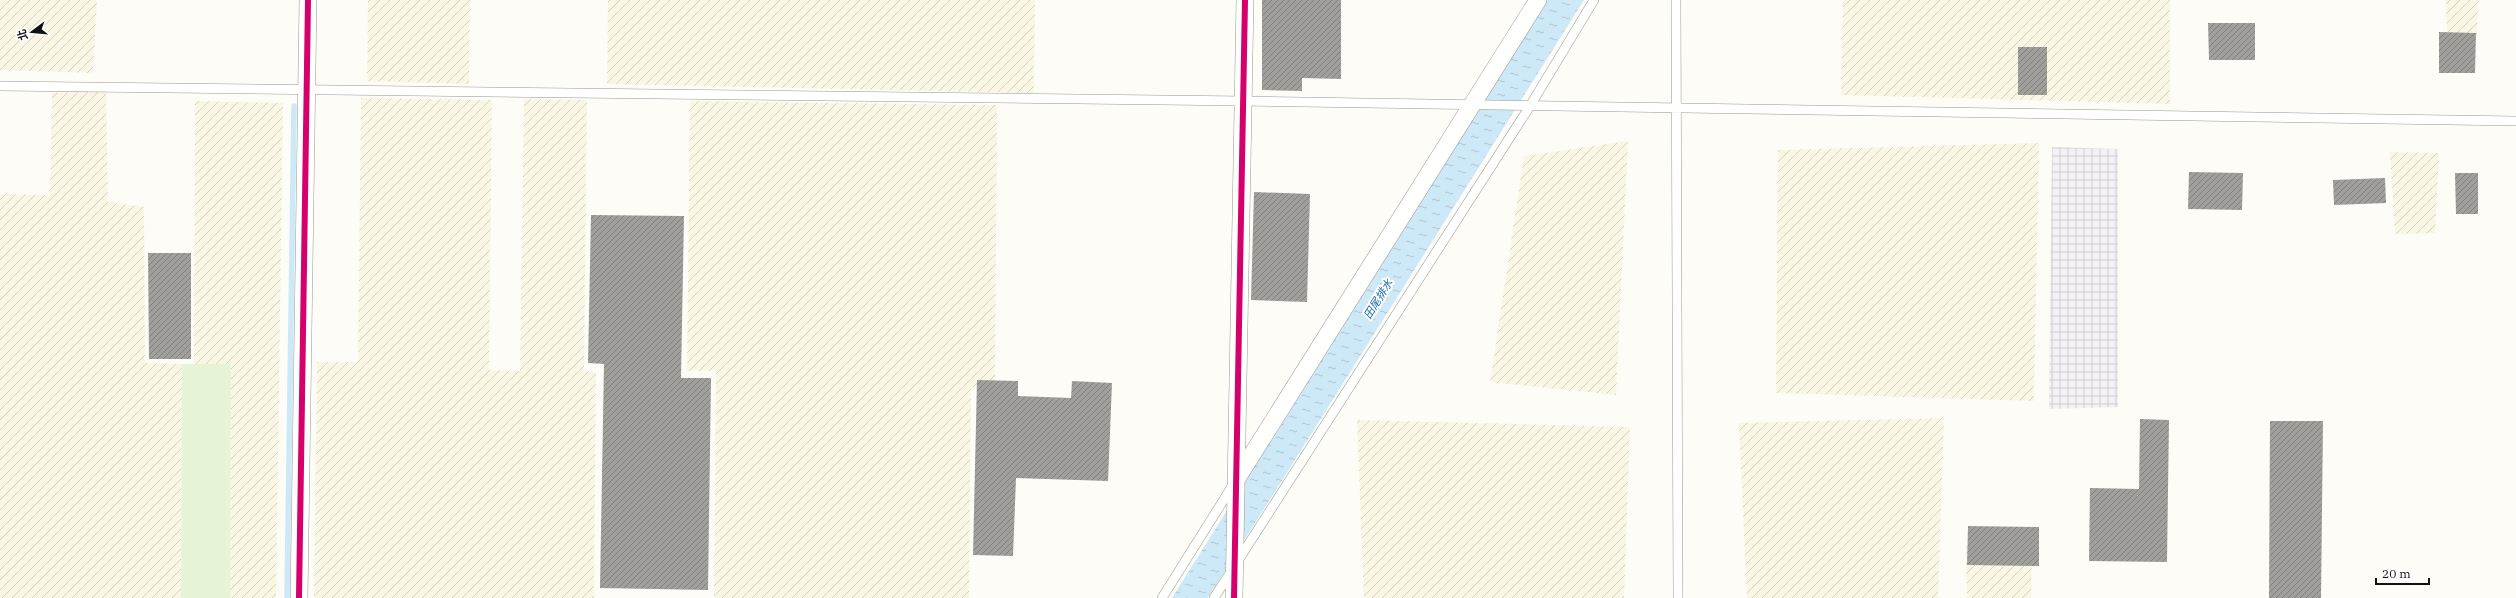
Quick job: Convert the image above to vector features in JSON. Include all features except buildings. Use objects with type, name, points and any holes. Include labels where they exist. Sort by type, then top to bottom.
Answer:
[{"type":"street","points":[[299,598],[308,0]]},
{"type":"street","points":[[1234,598],[1245,0]]},
{"type":"street","points":[[1236,480],[1538,0]]},
{"type":"lane","points":[[1214,598],[1530,106],[1594,0]]},
{"type":"lane","points":[[1676,0],[1678,598]]},
{"type":"lane","points":[[0,86],[307,91],[1244,101],[2516,121]]},
{"type":"lane","points":[[1162,598],[1236,480]]},
{"type":"shaded area","points":[[0,0],[97,0],[93,73],[0,70]]},
{"type":"shaded area","points":[[368,0],[470,0],[469,84],[367,81]]},
{"type":"shaded area","points":[[608,0],[1035,0],[1034,93],[607,84]]},
{"type":"shaded area","points":[[1843,0],[2170,0],[2170,104],[1841,95]]},
{"type":"shaded area","points":[[2446,0],[2478,0],[2477,37],[2447,34]]},
{"type":"shaded area","points":[[106,91],[108,202],[144,207],[145,363],[182,364],[181,598],[0,598],[0,194],[50,195],[52,93]]},
{"type":"shaded area","points":[[361,98],[492,100],[489,370],[520,371],[524,99],[587,100],[584,371],[596,372],[594,598],[314,598],[317,362],[358,362]]},
{"type":"shaded area","points":[[195,101],[283,103],[276,598],[230,598],[231,365],[194,364]]},
{"type":"shaded area","points":[[690,101],[997,105],[995,388],[971,387],[969,598],[714,598],[716,371],[687,371]]},
{"type":"shaded area","points":[[1628,141],[1616,395],[1490,382],[1524,156]]},
{"type":"shaded area","points":[[2039,143],[2034,401],[1776,393],[1778,150]]},
{"type":"shaded area","points":[[2052,147],[2118,149],[2118,407],[2049,409]]},
{"type":"shaded area","points":[[2390,152],[2439,153],[2435,233],[2395,234]]},
{"type":"shaded area","points":[[1944,418],[1938,598],[1747,598],[1739,423]]},
{"type":"shaded area","points":[[1357,420],[1630,427],[1624,598],[1364,598]]},
{"type":"shaded area","points":[[2032,544],[2031,598],[1967,598],[1966,546]]},
{"type":"green space","points":[[182,364],[231,364],[230,598],[181,598]]},
{"type":"water","name":"田尾排水","points":[[1547,0],[1584,0],[1208,598],[1172,598]]},
{"type":"waterway","points":[[287,598],[294,106]]},
{"type":"cycle path","points":[[299,598],[308,0]]},
{"type":"cycle path","points":[[1234,598],[1245,0]]}]
